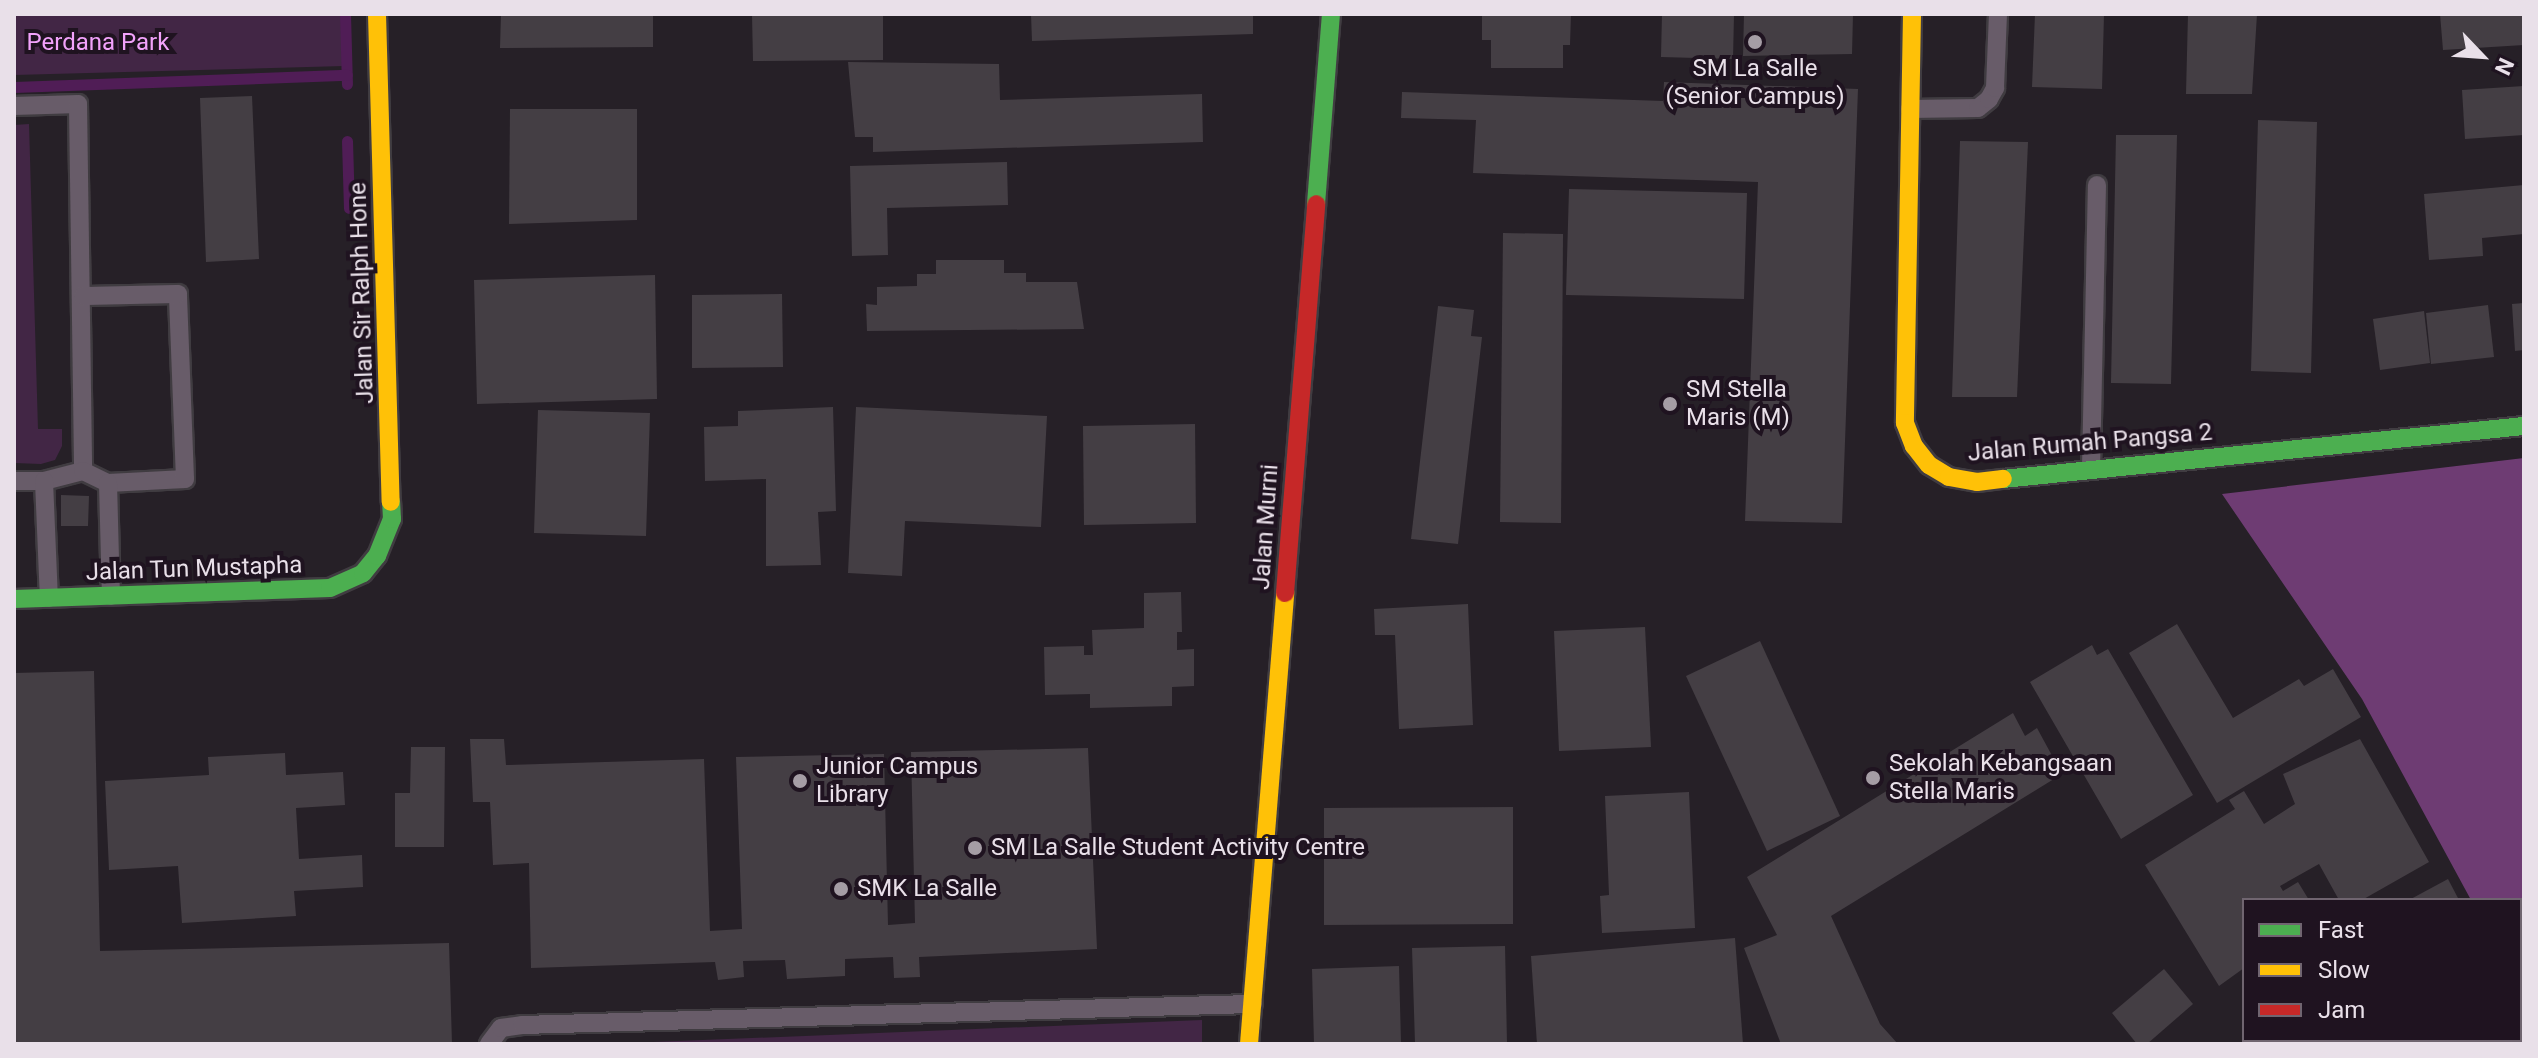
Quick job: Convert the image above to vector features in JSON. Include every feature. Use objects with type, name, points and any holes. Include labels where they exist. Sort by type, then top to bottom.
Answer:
[{"type":"street","name":"Jalan Sir Ralph Hone","points":[[370,566],[386,541],[392,519],[377,14]]},
{"type":"street","name":"Jalan Murni","points":[[1249,1044],[1331,14]]},
{"type":"street","name":"Jalan Rumah Pangsa 2","points":[[1912,14],[1905,423],[1914,446],[1929,465],[1949,477],[1977,482],[2524,426]]},
{"type":"street","name":"Jalan Tun Mustapha","points":[[14,599],[330,588],[345,584],[370,566]]},
{"type":"lane","points":[[1910,109],[1978,108],[1989,99],[1995,88],[1998,14]]},
{"type":"lane","points":[[14,106],[78,104],[83,471]]},
{"type":"lane","points":[[2091,469],[2097,185]]},
{"type":"lane","points":[[14,481],[44,481],[83,471],[108,483],[185,479],[178,294],[83,296]]},
{"type":"lane","points":[[44,481],[49,598]]},
{"type":"lane","points":[[108,483],[111,596]]},
{"type":"lane","points":[[489,1044],[501,1028],[522,1025],[1254,1004]]},
{"type":"green space","name":"Perdana Park","points":[[14,14],[342,14],[344,66],[14,75]]},
{"type":"green space","points":[[29,124],[38,429],[62,429],[62,446],[55,460],[41,464],[14,463],[14,125]]},
{"type":"green space","points":[[1202,1020],[1202,1044],[603,1044]]},
{"type":"shaded area","points":[[2524,458],[2524,997],[2522,898],[2470,898],[2362,699],[2222,494]]},
{"type":"building","points":[[501,14],[653,14],[653,47],[500,48]]},
{"type":"building","points":[[752,14],[883,14],[883,60],[753,61]]},
{"type":"building","points":[[1031,14],[1253,14],[1253,34],[1032,41]]},
{"type":"building","points":[[1482,14],[1571,14],[1570,45],[1563,45],[1563,68],[1491,68],[1491,40],[1482,40]]},
{"type":"building","points":[[1662,14],[1734,14],[1733,59],[1661,57]]},
{"type":"building","points":[[1744,14],[1853,14],[1852,54],[1743,56]]},
{"type":"building","points":[[2035,14],[2104,14],[2102,89],[2032,87]]},
{"type":"building","points":[[2188,14],[2257,14],[2252,94],[2186,94]]},
{"type":"building","points":[[2440,14],[2524,14],[2524,45],[2443,50]]},
{"type":"building","points":[[848,62],[999,64],[1000,100],[1202,94],[1203,142],[873,152],[873,137],[855,137]]},
{"type":"building","points":[[1664,82],[1858,89],[1842,523],[1745,521],[1758,182],[1473,173],[1476,120],[1401,118],[1402,92],[1663,101]]},
{"type":"building","points":[[2524,86],[2524,135],[2465,139],[2462,90]]},
{"type":"building","points":[[252,96],[259,259],[206,262],[200,98]]},
{"type":"building","points":[[510,109],[637,109],[637,220],[509,224]]},
{"type":"building","points":[[2258,120],[2317,122],[2311,373],[2251,371]]},
{"type":"building","points":[[2116,135],[2177,135],[2171,384],[2111,383]]},
{"type":"building","points":[[1960,141],[2028,142],[2017,397],[1952,397]]},
{"type":"building","points":[[1007,162],[1008,205],[887,208],[888,255],[852,256],[850,166]]},
{"type":"building","points":[[2524,185],[2524,234],[2482,238],[2483,256],[2429,260],[2424,194]]},
{"type":"building","points":[[1569,189],[1747,193],[1744,299],[1566,295]]},
{"type":"building","points":[[1503,233],[1563,234],[1561,523],[1500,522]]},
{"type":"building","points":[[936,260],[1004,260],[1004,273],[1026,273],[1026,282],[1077,282],[1084,329],[867,331],[866,304],[877,305],[877,287],[917,286],[917,274],[936,274]]},
{"type":"building","points":[[655,275],[657,399],[477,404],[474,280]]},
{"type":"building","points":[[782,294],[783,367],[692,368],[692,295]]},
{"type":"building","points":[[2524,303],[2524,350],[2515,351],[2512,304]]},
{"type":"building","points":[[2488,305],[2494,357],[2431,364],[2426,313]]},
{"type":"building","points":[[1438,306],[1474,310],[1471,336],[1482,337],[1458,544],[1411,539]]},
{"type":"building","points":[[2424,311],[2430,363],[2380,370],[2373,319]]},
{"type":"building","points":[[833,407],[836,511],[818,512],[821,565],[766,566],[766,479],[705,481],[704,427],[738,426],[738,411]]},
{"type":"building","points":[[856,407],[1047,416],[1041,527],[905,521],[902,576],[848,573]]},
{"type":"building","points":[[538,410],[650,413],[646,536],[534,533]]},
{"type":"building","points":[[1195,424],[1196,523],[1084,525],[1083,426]]},
{"type":"building","points":[[61,495],[89,496],[88,526],[61,526]]},
{"type":"building","points":[[1181,592],[1182,632],[1177,632],[1177,650],[1194,649],[1194,686],[1172,687],[1172,706],[1090,708],[1090,694],[1045,695],[1044,647],[1084,646],[1084,655],[1093,655],[1092,630],[1144,628],[1144,593]]},
{"type":"building","points":[[1468,604],[1473,725],[1399,729],[1395,635],[1375,635],[1374,609]]},
{"type":"building","points":[[2177,624],[2233,718],[2299,679],[2304,686],[2333,669],[2361,717],[2217,803],[2129,653]]},
{"type":"building","points":[[1645,627],[1651,747],[1559,751],[1554,631]]},
{"type":"building","points":[[1760,641],[1840,816],[1767,851],[1686,676]]},
{"type":"building","points":[[2092,645],[2097,655],[2108,649],[2193,795],[2121,839],[2030,682]]},
{"type":"building","points":[[94,671],[100,951],[449,943],[452,1044],[14,1044],[14,673]]},
{"type":"building","points":[[2013,713],[2025,736],[2037,728],[2062,774],[1831,916],[1880,1024],[1898,1044],[1781,1044],[1744,948],[1777,935],[1747,877]]},
{"type":"building","points":[[470,739],[504,739],[506,765],[704,759],[710,931],[742,929],[736,757],[884,754],[888,925],[915,923],[911,752],[1088,748],[1097,949],[919,957],[920,977],[894,978],[893,957],[845,959],[845,976],[787,979],[785,960],[743,961],[744,977],[718,980],[715,962],[531,968],[529,863],[493,865],[490,802],[473,802]]},
{"type":"building","points":[[2360,739],[2429,862],[2366,898],[2338,898],[2319,864],[2280,886],[2283,891],[2298,882],[2308,898],[2242,898],[2242,969],[2219,986],[2145,865],[2235,809],[2229,800],[2244,791],[2264,824],[2295,804],[2283,774]]},
{"type":"building","points":[[411,747],[445,747],[444,847],[395,847],[395,793],[410,793]]},
{"type":"building","points":[[285,753],[286,775],[343,772],[345,805],[296,808],[299,859],[362,855],[363,887],[294,891],[296,916],[182,923],[178,866],[109,870],[105,781],[209,775],[208,757]]},
{"type":"building","points":[[1689,792],[1695,928],[1602,933],[1600,896],[1609,895],[1605,796]]},
{"type":"building","points":[[1513,807],[1513,924],[1324,925],[1324,808]]},
{"type":"building","points":[[2448,879],[2458,898],[2413,898]]},
{"type":"building","points":[[1735,938],[1743,1044],[1537,1044],[1531,956]]},
{"type":"building","points":[[1505,946],[1507,1044],[1415,1044],[1412,948]]},
{"type":"building","points":[[1399,966],[1401,1044],[1314,1044],[1312,969]]},
{"type":"building","points":[[2164,969],[2193,1004],[2147,1044],[2137,1044],[2112,1013]]},
{"type":"building","points":[[2456,1042],[2496,1042],[2493,1044]]},
{"type":"waterway","points":[[345,14],[347,84]]},
{"type":"waterway","points":[[14,87],[347,75]]},
{"type":"waterway","points":[[347,141],[349,208]]},
{"type":"waterway","points":[[2510,1044],[2514,1042]]},
{"type":"traffic: fast","points":[[1316,204],[1331,14]]},
{"type":"traffic: fast","points":[[2003,479],[2524,426]]},
{"type":"traffic: fast","points":[[14,599],[330,588],[363,573],[377,556],[392,519],[391,502]]},
{"type":"traffic: slow","points":[[377,14],[391,502]]},
{"type":"traffic: slow","points":[[1912,14],[1905,423],[1914,446],[1929,465],[1949,477],[1977,482],[2003,479]]},
{"type":"traffic: slow","points":[[1249,1044],[1285,593]]},
{"type":"traffic: jam","points":[[1285,593],[1316,204]]},
{"type":"place","name":"SM La Salle (Senior Campus)","points":[[1755,42]]},
{"type":"place","name":"SM Stella Maris (M)","points":[[1670,404]]},
{"type":"place","name":"Sekolah Kebangsaan Stella Maris","points":[[1873,778]]},
{"type":"place","name":"Junior Campus Library","points":[[800,781]]},
{"type":"place","name":"SM La Salle Student Activity Centre","points":[[975,848]]},
{"type":"place","name":"SMK La Salle","points":[[841,889]]}]
